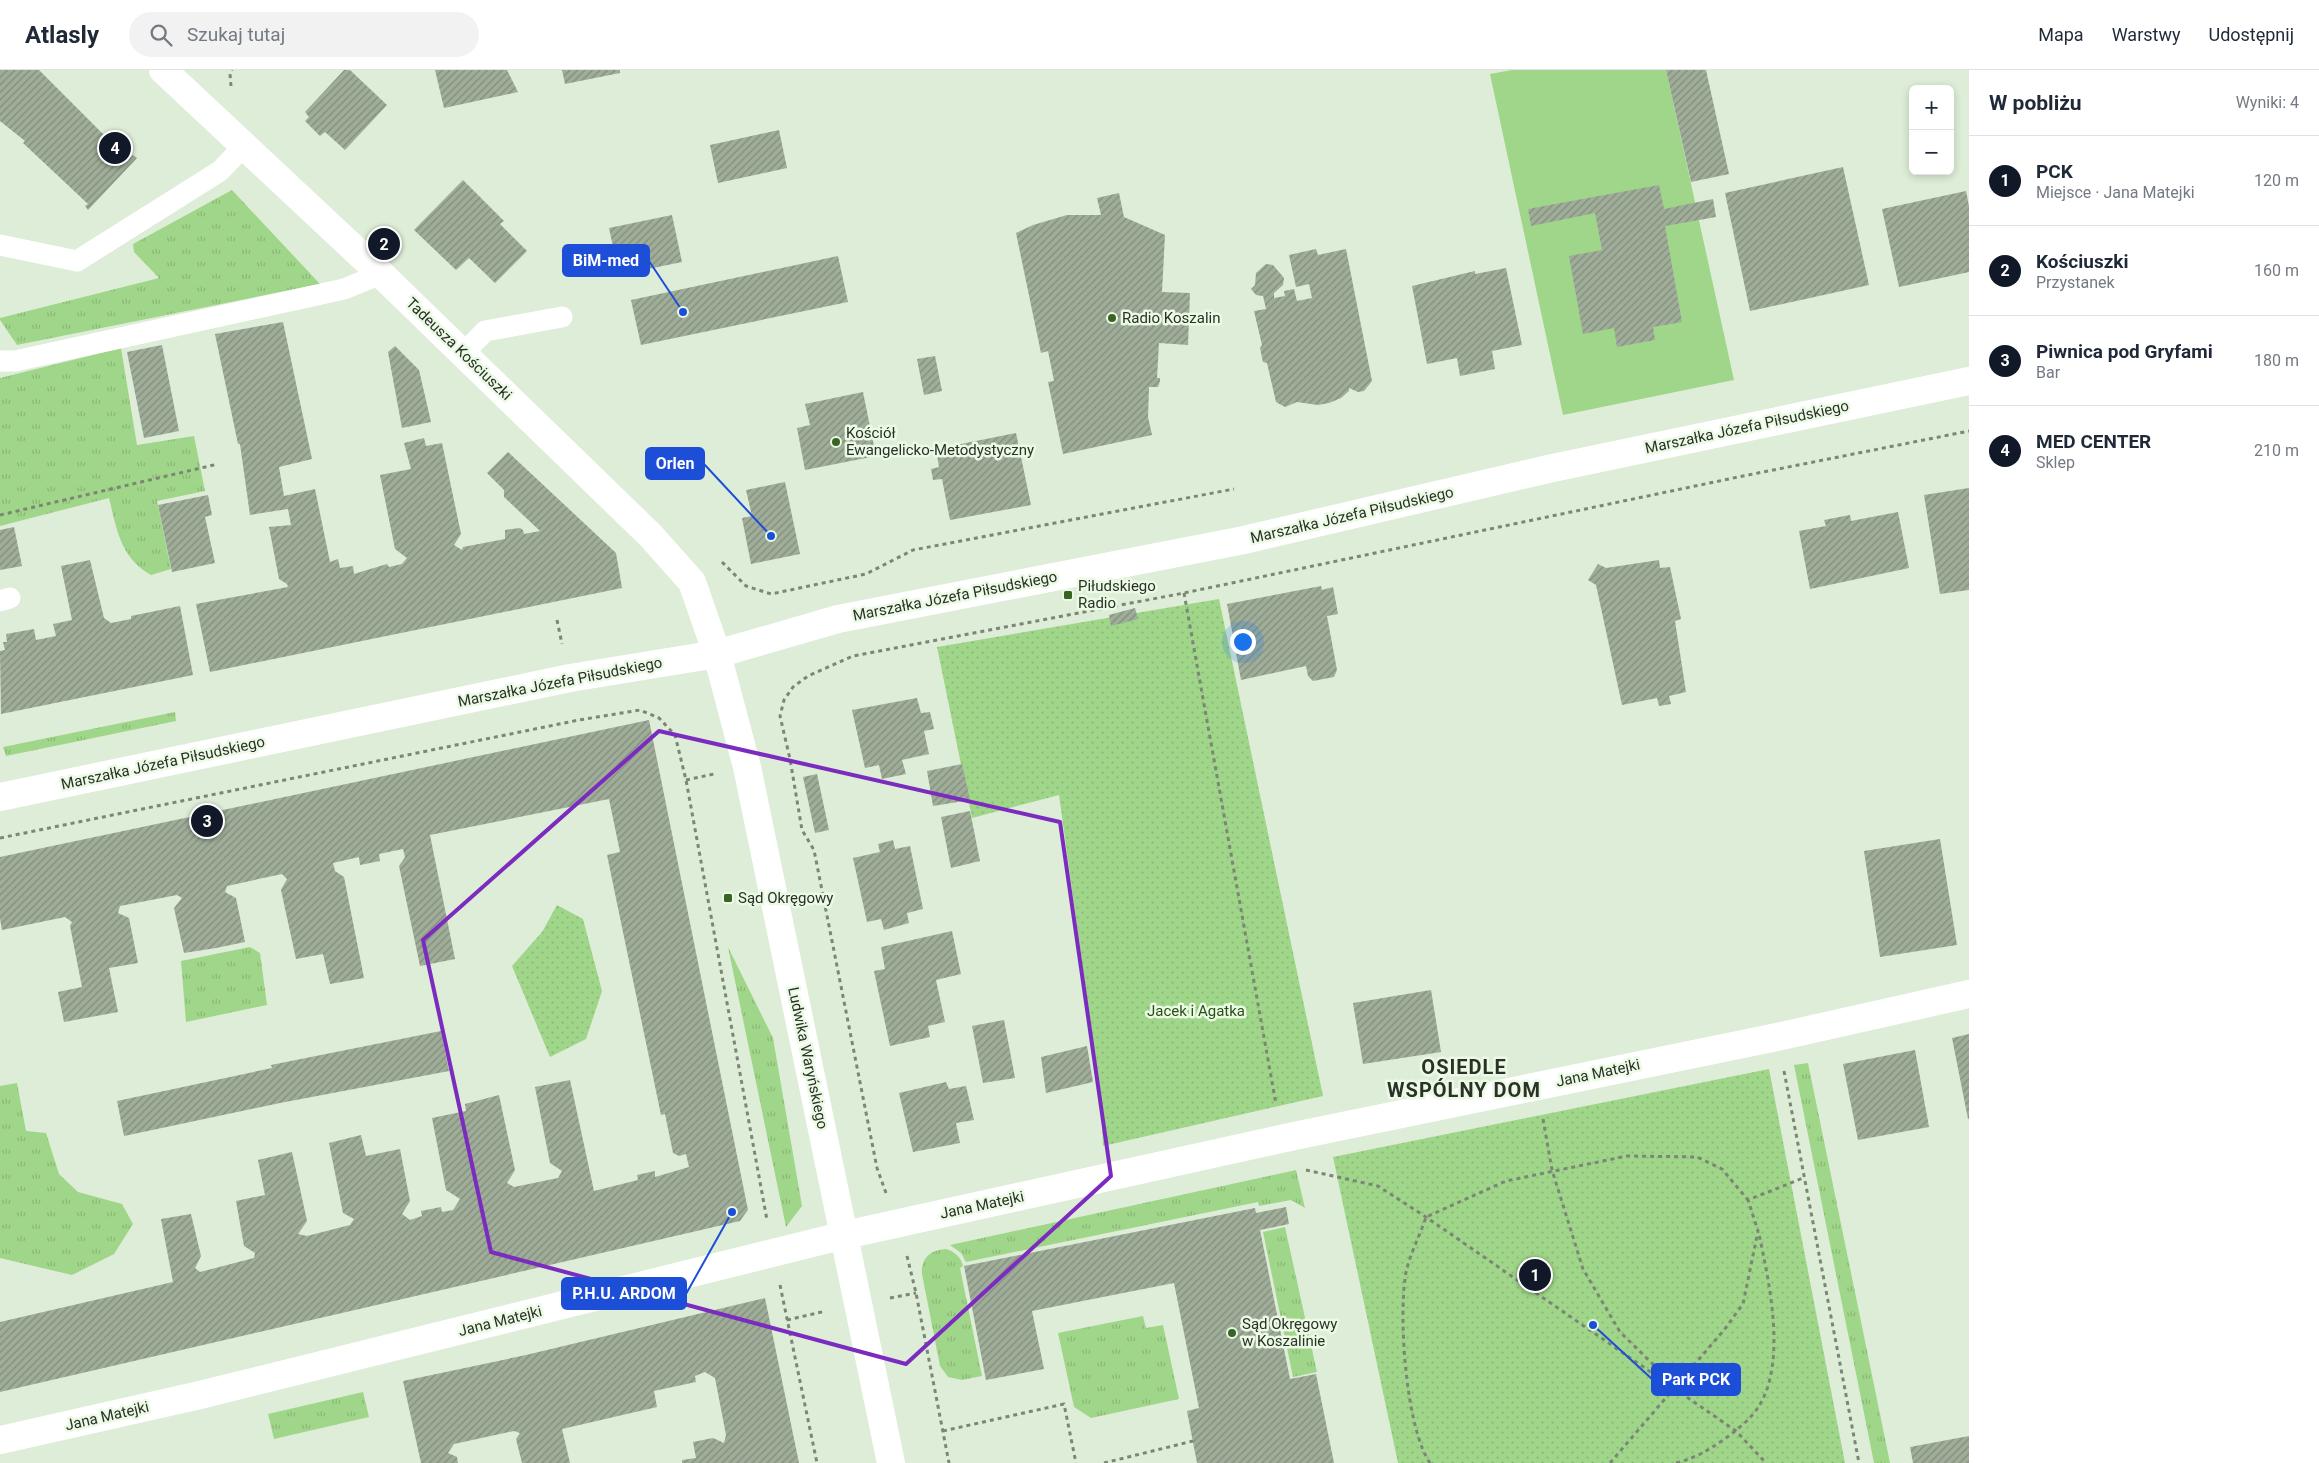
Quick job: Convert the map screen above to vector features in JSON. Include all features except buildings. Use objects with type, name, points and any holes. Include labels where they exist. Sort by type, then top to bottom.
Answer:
[{"type":"street","name":"Tadeusza Kościuszki","points":[[165,71],[381,274],[650,536],[692,582],[717,654]]},
{"type":"street","name":"Marszałka Józefa Piłsudskiego","points":[[0,796],[570,678],[717,654],[838,619],[1244,540],[1548,468],[1969,381]]},
{"type":"street","name":"Ludwika Waryńskiego","points":[[717,654],[747,767],[891,1463]]},
{"type":"street","name":"Jana Matejki","points":[[0,1440],[200,1395],[845,1235],[1283,1139],[1969,994]]},
{"type":"lane","points":[[0,245],[77,261],[220,171],[244,146]]},
{"type":"lane","points":[[0,361],[15,361],[344,289],[381,274]]},
{"type":"lane","points":[[463,354],[485,331],[562,317]]},
{"type":"path","points":[[949,1463],[916,1293],[898,1224],[878,1168],[814,850],[802,830],[790,759],[780,716],[784,700],[793,687],[808,676],[853,656],[1184,593],[1743,476],[1969,431]]},
{"type":"path","points":[[0,515],[218,464]]},
{"type":"path","points":[[719,560],[746,586],[771,594],[866,574],[912,550],[1234,489]]},
{"type":"path","points":[[1184,593],[1283,1139]]},
{"type":"path","points":[[0,838],[578,720],[640,710],[660,718],[675,735],[686,780],[773,1253],[817,1463]]},
{"type":"path","points":[[1777,1036],[1859,1463]]},
{"type":"path","points":[[1537,1085],[1552,1170],[1583,1269],[1620,1332],[1676,1387]]},
{"type":"path","points":[[1430,1463],[1408,1399],[1404,1332],[1405,1278],[1426,1217],[1506,1181],[1627,1156],[1697,1157],[1722,1169],[1748,1200],[1758,1231],[1769,1282],[1773,1333],[1772,1374],[1759,1406],[1736,1431],[1696,1458],[1676,1463]]},
{"type":"path","points":[[1306,1170],[1378,1186],[1676,1387],[1736,1431],[1766,1463]]},
{"type":"path","points":[[1748,1200],[1803,1178]]},
{"type":"path","points":[[1610,1463],[1724,1330],[1743,1304],[1758,1231]]},
{"type":"path","points":[[943,1431],[1064,1404],[1076,1463]]},
{"type":"path","points":[[1104,1463],[1193,1441]]},
{"type":"highlighted area","points":[[659,731],[1060,822],[1111,1176],[906,1364],[491,1252],[423,940]]},
{"type":"green space","points":[[1512,70],[1666,70],[1734,380],[1563,415],[1490,74]]},
{"type":"green space","points":[[232,190],[320,284],[17,345],[0,320],[0,318],[159,278],[134,252],[133,244]]},
{"type":"green space","points":[[121,348],[137,445],[194,436],[205,491],[157,501],[171,569],[151,575],[132,560],[121,542],[109,498],[0,526],[0,378]]},
{"type":"green space","name":"Jacek i Agatka","points":[[1219,599],[1323,1096],[1103,1146],[1101,1100],[1059,795],[972,818],[937,647]]},
{"type":"green space","points":[[175,712],[176,721],[6,756],[3,747]]},
{"type":"green space","points":[[557,905],[583,919],[602,991],[586,1039],[550,1057],[512,966],[542,932]]},
{"type":"green space","points":[[250,947],[260,953],[267,1005],[186,1022],[181,961]]},
{"type":"green space","points":[[728,947],[773,1038],[802,1206],[786,1227]]},
{"type":"green space","points":[[1808,1063],[1890,1463],[1874,1463],[1794,1065]]},
{"type":"green space","points":[[1769,1069],[1845,1463],[1398,1463],[1333,1157]]},
{"type":"green space","points":[[17,1083],[26,1131],[46,1133],[59,1174],[78,1192],[122,1204],[133,1224],[114,1254],[72,1275],[0,1258],[0,1086]]},
{"type":"green space","points":[[1296,1170],[1305,1208],[1291,1200],[1259,1206],[1258,1202],[966,1262],[961,1253],[950,1245]]},
{"type":"green space","points":[[1285,1227],[1317,1372],[1293,1377],[1263,1232]]},
{"type":"green space","points":[[946,1249],[957,1255],[963,1266],[960,1268],[982,1376],[962,1380],[948,1377],[940,1366],[922,1268],[925,1259],[931,1253]]},
{"type":"green space","points":[[1143,1316],[1146,1328],[1163,1325],[1179,1399],[1091,1418],[1074,1407],[1058,1333]]},
{"type":"green space","points":[[363,1392],[369,1417],[274,1439],[268,1414]]},
{"type":"place","name":"MED CENTER","points":[[115,148]]},
{"type":"place","name":"Kościuszki","points":[[384,244]]},
{"type":"place","name":"BiM-med","points":[[683,312]]},
{"type":"place","name":"Radio Koszalin","points":[[1112,318]]},
{"type":"place","name":"Kościół Ewangelicko-Metodystyczny","points":[[836,442]]},
{"type":"place","name":"Orlen","points":[[771,536]]},
{"type":"place","name":"Piłudskiego Radio","points":[[1068,595]]},
{"type":"place","name":"Piwnica pod Gryfami","points":[[207,821]]},
{"type":"place","name":"Sąd Okręgowy","points":[[728,898]]},
{"type":"place","name":"P.H.U. ARDOM","points":[[732,1212]]},
{"type":"place","name":"PCK","points":[[1535,1275]]},
{"type":"place","name":"Park PCK","points":[[1593,1325]]},
{"type":"place","name":"Sąd Okręgowy w Koszalinie","points":[[1232,1333]]},
{"type":"district","name":"OSIEDLE WSPÓLNY DOM","points":[[1464,1078]]}]
